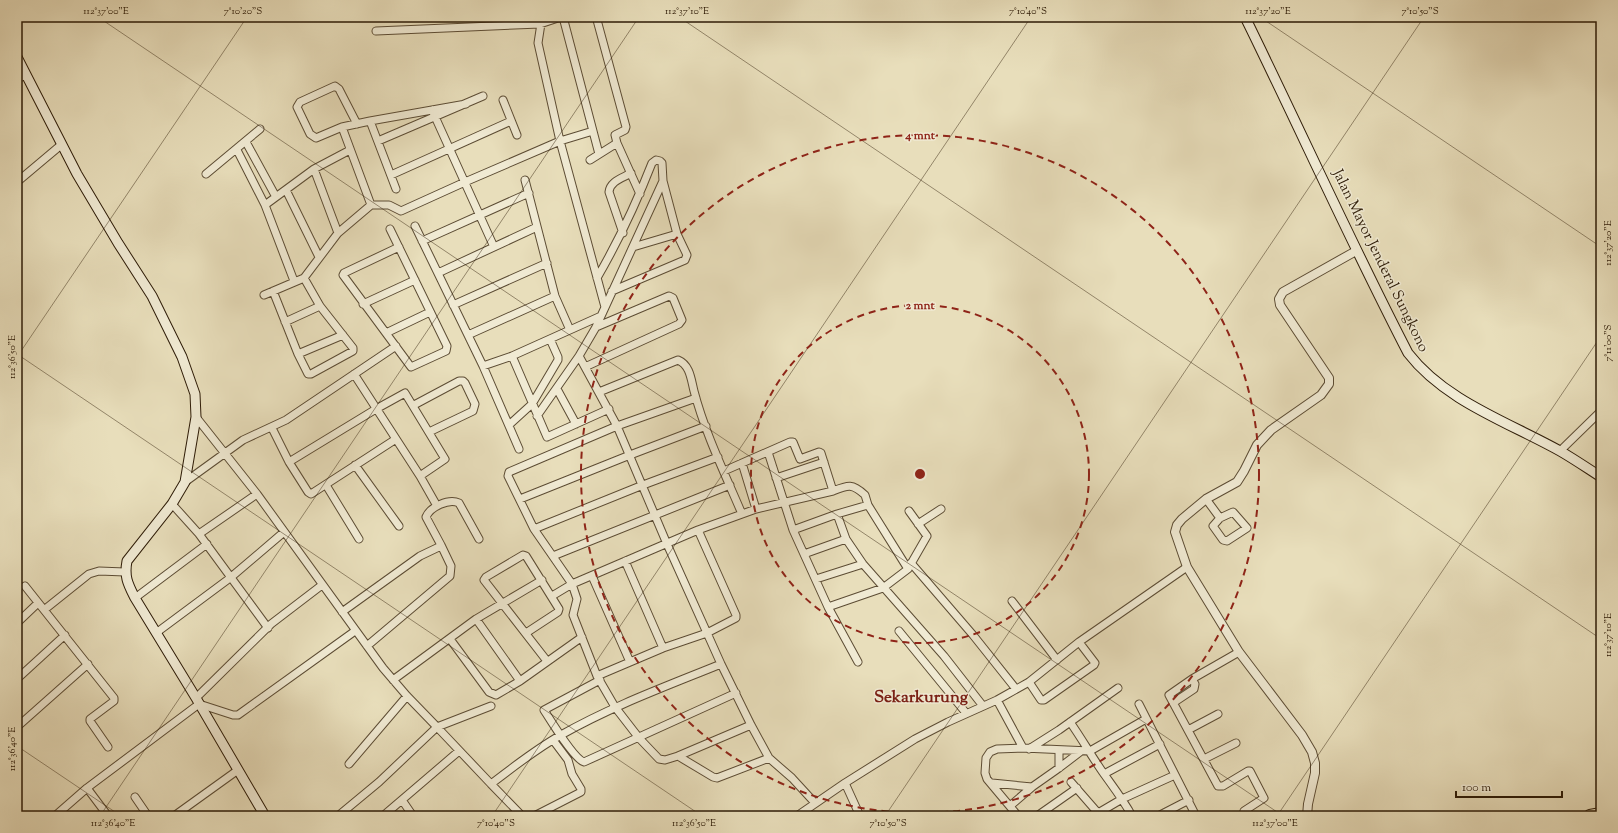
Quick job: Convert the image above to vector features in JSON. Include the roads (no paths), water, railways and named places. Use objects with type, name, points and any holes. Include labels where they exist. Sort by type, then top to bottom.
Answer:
[{"type":"highway","points":[[1590,816],[1601,814]]},
{"type":"main road","name":"Jalan Mayor Jenderal Sungkono","points":[[1245,17],[1319,170],[1356,251],[1408,353],[1433,381],[1462,400],[1560,451],[1601,477]]},
{"type":"main road","points":[[17,57],[61,145],[118,243],[152,296],[189,374],[195,394],[196,417],[185,482],[172,504],[127,561],[125,572],[127,584],[198,701],[265,816]]},
{"type":"street","points":[[376,31],[541,20],[562,17],[599,154]]},
{"type":"street","points":[[595,17],[626,127],[625,130],[615,135],[617,143],[640,194]]},
{"type":"street","points":[[541,20],[538,43],[560,141],[605,307]]},
{"type":"street","points":[[17,79],[26,75]]},
{"type":"street","points":[[357,124],[339,89],[335,86],[326,89],[298,104],[298,111],[310,134],[316,138],[342,128],[370,121],[434,113],[466,104],[483,96]]},
{"type":"street","points":[[503,100],[517,135]]},
{"type":"street","points":[[378,141],[434,113]]},
{"type":"street","points":[[434,113],[494,247]]},
{"type":"street","points":[[370,121],[396,189]]},
{"type":"street","points":[[391,175],[511,121]]},
{"type":"street","points":[[342,128],[371,205]]},
{"type":"street","points":[[206,174],[237,150],[260,129]]},
{"type":"street","points":[[264,295],[304,278],[338,233],[371,205],[389,205],[401,211],[560,141],[593,131]]},
{"type":"street","points":[[246,142],[276,197]]},
{"type":"street","points":[[590,160],[617,143]]},
{"type":"street","points":[[17,182],[61,145]]},
{"type":"street","points":[[237,150],[265,205],[294,282]]},
{"type":"street","points":[[265,205],[314,168],[350,150]]},
{"type":"street","points":[[597,278],[623,233],[652,163],[656,160],[660,160],[662,163],[663,181],[677,234],[687,255],[686,260],[612,291]]},
{"type":"street","points":[[314,168],[338,233]]},
{"type":"street","points":[[623,233],[609,192],[609,187],[613,183],[631,173]]},
{"type":"street","points":[[525,180],[555,296],[570,330]]},
{"type":"street","points":[[537,416],[579,356],[596,327],[663,181]]},
{"type":"street","points":[[286,190],[319,257]]},
{"type":"street","points":[[422,240],[529,193]]},
{"type":"street","points":[[415,226],[483,366],[519,449]]},
{"type":"street","points":[[438,272],[537,227]]},
{"type":"street","points":[[390,229],[399,247],[415,280],[430,312],[447,346],[446,351],[411,367],[343,275],[344,273],[399,247]]},
{"type":"street","points":[[633,247],[677,234]]},
{"type":"street","points":[[1308,816],[1308,804],[1315,773],[1315,763],[1312,752],[1302,734],[1239,652],[1188,567],[1175,532],[1177,525],[1182,519],[1206,500],[1236,482],[1257,445],[1271,430],[1308,405],[1325,391],[1329,384],[1329,378],[1280,305],[1280,299],[1283,292],[1356,251]]},
{"type":"street","points":[[453,305],[547,263]]},
{"type":"street","points":[[273,291],[298,354],[308,374],[311,374],[353,351],[353,348],[320,306],[304,278]]},
{"type":"street","points":[[363,304],[415,280]]},
{"type":"street","points":[[468,335],[555,296]]},
{"type":"street","points":[[584,367],[679,324],[682,320],[673,298],[669,296],[596,327]]},
{"type":"street","points":[[285,322],[320,306]]},
{"type":"street","points":[[386,333],[430,312]]},
{"type":"street","points":[[483,366],[512,356],[601,316]]},
{"type":"street","points":[[298,354],[343,335]]},
{"type":"street","points":[[509,425],[532,404],[558,359],[550,339]]},
{"type":"street","points":[[185,482],[243,440],[272,428],[311,404],[396,346]]},
{"type":"street","points":[[512,356],[547,436],[609,409]]},
{"type":"street","points":[[579,356],[617,426],[667,544],[721,664],[751,725],[769,758],[792,778],[815,803]]},
{"type":"street","points":[[599,392],[678,360],[686,364],[706,426],[742,514]]},
{"type":"street","points":[[354,374],[420,476],[436,506]]},
{"type":"street","points":[[414,405],[459,381],[463,381],[465,383],[475,404],[473,411],[429,432]]},
{"type":"street","points":[[557,389],[576,424]]},
{"type":"street","points":[[289,462],[403,393],[406,393],[445,459],[420,476]]},
{"type":"street","points":[[696,398],[617,426],[509,472],[508,476],[534,529],[572,584],[577,599],[573,615],[599,678],[615,707],[639,738],[659,759],[665,760],[678,756],[751,725]]},
{"type":"street","points":[[1560,451],[1601,411]]},
{"type":"street","points":[[196,417],[257,494],[355,631],[407,696],[522,816]]},
{"type":"street","points":[[520,499],[706,426]]},
{"type":"street","points":[[272,428],[289,462],[308,492],[311,494],[396,439]]},
{"type":"street","points":[[724,471],[793,442],[800,459],[819,452],[822,455],[833,491]]},
{"type":"street","points":[[768,452],[793,530],[828,607],[858,662]]},
{"type":"street","points":[[534,529],[643,485],[718,457]]},
{"type":"street","points":[[776,478],[824,462]]},
{"type":"street","points":[[742,463],[756,509]]},
{"type":"street","points":[[356,465],[399,526]]},
{"type":"street","points":[[553,556],[730,484]]},
{"type":"street","points":[[326,485],[358,539]]},
{"type":"street","points":[[552,596],[572,584],[698,530],[756,509],[833,491],[847,486],[854,486],[865,495],[868,505],[910,566],[973,635],[1016,689]]},
{"type":"street","points":[[199,534],[257,494]]},
{"type":"street","points":[[1206,500],[1220,518]]},
{"type":"street","points":[[367,646],[438,588],[450,576],[451,566],[426,517],[430,510],[436,506],[453,501],[459,503],[479,539]]},
{"type":"street","points":[[172,504],[207,544],[230,578],[268,628]]},
{"type":"street","points":[[793,530],[837,514],[868,505]]},
{"type":"street","points":[[918,524],[941,509]]},
{"type":"street","points":[[828,607],[883,588],[910,566],[927,536],[909,511]]},
{"type":"street","points":[[1233,512],[1246,528],[1225,542],[1213,526],[1220,518],[1233,512]]},
{"type":"street","points":[[837,514],[846,539],[863,564],[944,656],[983,706]]},
{"type":"street","points":[[698,530],[736,618],[707,633],[663,648],[630,662],[544,710],[560,735],[579,760],[584,762],[736,693]]},
{"type":"street","points":[[156,633],[230,578],[284,532]]},
{"type":"street","points":[[804,554],[846,539]]},
{"type":"street","points":[[135,598],[207,544]]},
{"type":"street","points":[[342,612],[420,556],[438,548],[441,545]]},
{"type":"street","points":[[526,633],[559,611],[559,607],[526,556],[521,555],[484,579],[547,661]]},
{"type":"street","points":[[625,561],[663,648]]},
{"type":"street","points":[[816,580],[863,564]]},
{"type":"street","points":[[797,816],[845,783],[915,739],[966,713],[997,700],[1028,682],[1080,642],[1188,567]]},
{"type":"street","points":[[44,610],[89,574],[99,571],[125,572]]},
{"type":"street","points":[[592,576],[630,662]]},
{"type":"street","points":[[394,680],[476,619],[542,580]]},
{"type":"street","points":[[60,814],[87,788],[198,701],[268,628],[322,585]]},
{"type":"street","points":[[25,586],[115,700],[90,721],[108,747]]},
{"type":"street","points":[[1012,601],[1057,660]]},
{"type":"street","points":[[17,623],[38,603]]},
{"type":"street","points":[[476,619],[520,681]]},
{"type":"street","points":[[198,701],[233,715],[238,715],[355,631]]},
{"type":"street","points":[[899,631],[966,713]]},
{"type":"street","points":[[17,679],[65,635]]},
{"type":"street","points":[[450,639],[492,694],[496,695],[520,681],[582,637]]},
{"type":"street","points":[[1028,682],[1038,698],[1044,700],[1094,665],[1095,663],[1080,642]]},
{"type":"street","points":[[1239,652],[1192,679],[1195,684],[1194,689],[1173,703],[1218,786],[1220,787],[1250,771],[1264,798],[1244,811]]},
{"type":"street","points":[[17,727],[88,664]]},
{"type":"street","points":[[491,784],[523,759],[560,735],[615,707],[721,664]]},
{"type":"street","points":[[1026,749],[1070,722],[1118,688]]},
{"type":"street","points":[[349,764],[407,696]]},
{"type":"street","points":[[997,700],[1026,749]]},
{"type":"street","points":[[1139,704],[1196,816]]},
{"type":"street","points":[[338,816],[379,782],[437,727],[491,706]]},
{"type":"street","points":[[1188,730],[1218,714]]},
{"type":"street","points":[[1018,816],[987,779],[985,773],[986,758],[990,752],[997,749],[1059,750],[1080,752],[1090,751],[1146,719]]},
{"type":"street","points":[[1070,722],[1132,816]]},
{"type":"street","points":[[534,816],[581,792],[572,774],[568,760],[553,740]]},
{"type":"street","points":[[1204,759],[1236,743]]},
{"type":"street","points":[[1104,774],[1160,744]]},
{"type":"street","points":[[1059,750],[1059,768]]},
{"type":"street","points":[[383,816],[459,751]]},
{"type":"street","points":[[1010,806],[1032,787],[1080,752]]},
{"type":"street","points":[[678,756],[717,778],[769,758]]},
{"type":"street","points":[[177,815],[238,770]]},
{"type":"street","points":[[1071,782],[1095,814],[1122,799],[1175,775]]},
{"type":"street","points":[[845,783],[860,816]]},
{"type":"street","points":[[992,784],[1032,787]]},
{"type":"street","points":[[87,788],[108,816]]},
{"type":"street","points":[[1037,816],[1077,788]]},
{"type":"street","points":[[136,797],[148,816]]},
{"type":"street","points":[[402,800],[413,816]]},
{"type":"street","points":[[1158,816],[1189,800]]},
{"type":"district","name":"Sekarkurung","points":[[921,698]]}]
